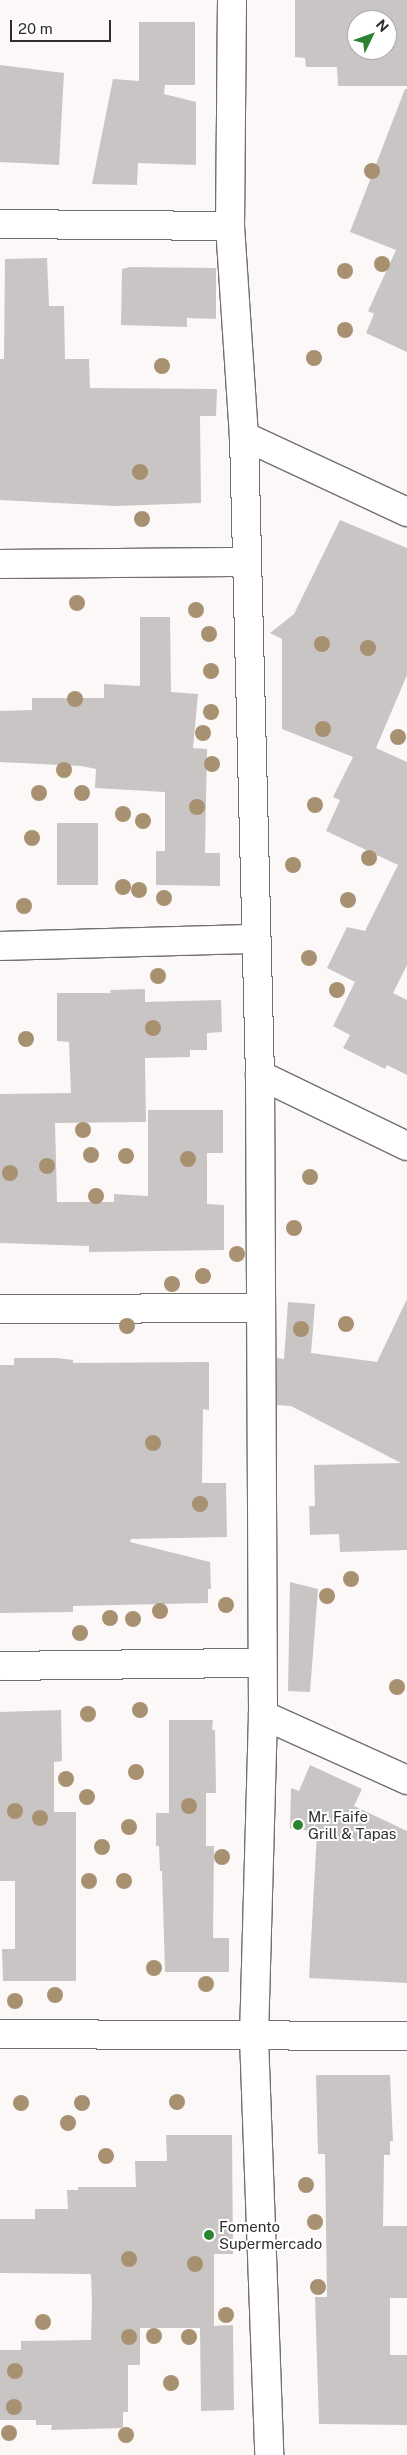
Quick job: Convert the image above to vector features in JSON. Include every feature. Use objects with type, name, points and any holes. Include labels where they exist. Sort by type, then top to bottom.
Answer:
[{"type":"street","points":[[232,0],[230,226],[244,436],[254,939],[260,1075],[260,1663],[263,1715],[254,2037],[269,2455]]},
{"type":"street","points":[[0,224],[230,226]]},
{"type":"street","points":[[244,436],[407,512]]},
{"type":"street","points":[[0,564],[247,562]]},
{"type":"street","points":[[0,946],[254,939]]},
{"type":"street","points":[[260,1075],[407,1146]]},
{"type":"street","points":[[0,1309],[261,1308]]},
{"type":"street","points":[[0,1666],[260,1663]]},
{"type":"street","points":[[263,1715],[407,1780]]},
{"type":"street","points":[[0,2034],[254,2037],[407,2036]]},
{"type":"building","points":[[295,0],[407,0],[407,86],[338,86],[337,67],[306,67],[305,58],[295,57]]},
{"type":"building","points":[[139,22],[195,22],[195,85],[165,85],[164,94],[196,102],[196,165],[138,163],[137,185],[92,184],[113,79],[139,81]]},
{"type":"building","points":[[0,65],[64,73],[59,165],[0,162]]},
{"type":"building","points":[[405,89],[407,89],[407,352],[366,333],[374,314],[368,311],[396,250],[350,232]]},
{"type":"building","points":[[47,258],[49,306],[64,306],[65,359],[89,359],[90,388],[217,389],[216,416],[200,416],[201,503],[116,506],[0,500],[0,359],[4,359],[5,259]]},
{"type":"building","points":[[130,267],[216,268],[216,319],[187,318],[187,327],[121,325],[122,269]]},
{"type":"building","points":[[340,520],[407,548],[407,675],[376,748],[407,762],[407,965],[393,993],[407,1000],[407,1075],[387,1065],[385,1069],[343,1048],[350,1035],[333,1026],[355,982],[327,968],[347,927],[365,931],[398,865],[326,831],[340,800],[333,797],[353,757],[282,729],[282,639],[270,633],[294,614]]},
{"type":"building","points":[[140,617],[170,617],[171,692],[198,694],[193,748],[207,749],[205,853],[220,853],[220,886],[156,885],[156,851],[165,851],[165,792],[95,788],[96,769],[81,766],[0,762],[0,711],[32,710],[32,698],[104,698],[104,684],[140,686]]},
{"type":"building","points":[[57,823],[98,823],[98,885],[57,885]]},
{"type":"building","points":[[145,989],[145,1002],[221,1000],[222,1032],[207,1033],[207,1050],[190,1050],[190,1057],[145,1058],[146,1122],[55,1123],[57,1202],[114,1202],[114,1194],[148,1196],[148,1110],[223,1110],[223,1153],[207,1153],[207,1204],[224,1205],[224,1250],[89,1252],[89,1246],[0,1243],[0,1094],[71,1093],[69,1042],[57,1041],[57,993],[111,993],[110,990]]},
{"type":"building","points":[[407,1299],[407,1550],[340,1552],[339,1534],[310,1535],[309,1506],[315,1506],[314,1465],[401,1463],[291,1406],[277,1405],[277,1358],[284,1359],[288,1302],[315,1304],[311,1353],[377,1362]]},
{"type":"building","points":[[14,1358],[57,1358],[73,1360],[73,1363],[209,1362],[209,1410],[203,1409],[202,1483],[226,1483],[227,1537],[131,1539],[130,1542],[210,1562],[211,1589],[208,1589],[208,1603],[73,1606],[73,1612],[0,1613],[0,1365],[14,1365]]},
{"type":"building","points":[[290,1582],[318,1589],[310,1692],[288,1691]]},
{"type":"building","points":[[61,1710],[62,1761],[54,1762],[54,1812],[76,1812],[76,1981],[3,1981],[2,1949],[15,1949],[15,1881],[0,1881],[0,1712]]},
{"type":"building","points":[[169,1720],[213,1720],[212,1730],[215,1730],[216,1793],[206,1793],[206,1846],[214,1846],[213,1938],[229,1938],[229,1972],[165,1972],[162,1871],[160,1871],[159,1846],[156,1846],[156,1813],[169,1813]]},
{"type":"building","points":[[310,1765],[362,1789],[354,1806],[407,1831],[407,1983],[309,1978],[317,1832],[290,1828],[291,1788],[299,1791]]},
{"type":"building","points":[[316,2075],[390,2075],[393,2141],[390,2141],[390,2155],[384,2155],[383,2226],[407,2226],[407,2298],[390,2298],[390,2355],[407,2355],[407,2425],[319,2424],[315,2297],[327,2297],[325,2154],[318,2154]]},
{"type":"building","points":[[166,2135],[232,2135],[233,2254],[214,2254],[214,2326],[233,2325],[234,2410],[201,2411],[200,2328],[140,2328],[140,2365],[128,2365],[128,2412],[123,2412],[123,2428],[51,2430],[52,2425],[36,2425],[36,2420],[0,2420],[0,2350],[21,2350],[21,2341],[91,2340],[92,2303],[91,2274],[0,2273],[0,2219],[35,2219],[35,2209],[68,2209],[67,2190],[78,2190],[78,2187],[136,2187],[135,2161],[167,2161]]},
{"type":"place","name":"Mr. Faife Grill & Tapas","points":[[298,1825]]},
{"type":"place","name":"Fomento Supermercado","points":[[209,2235]]}]
